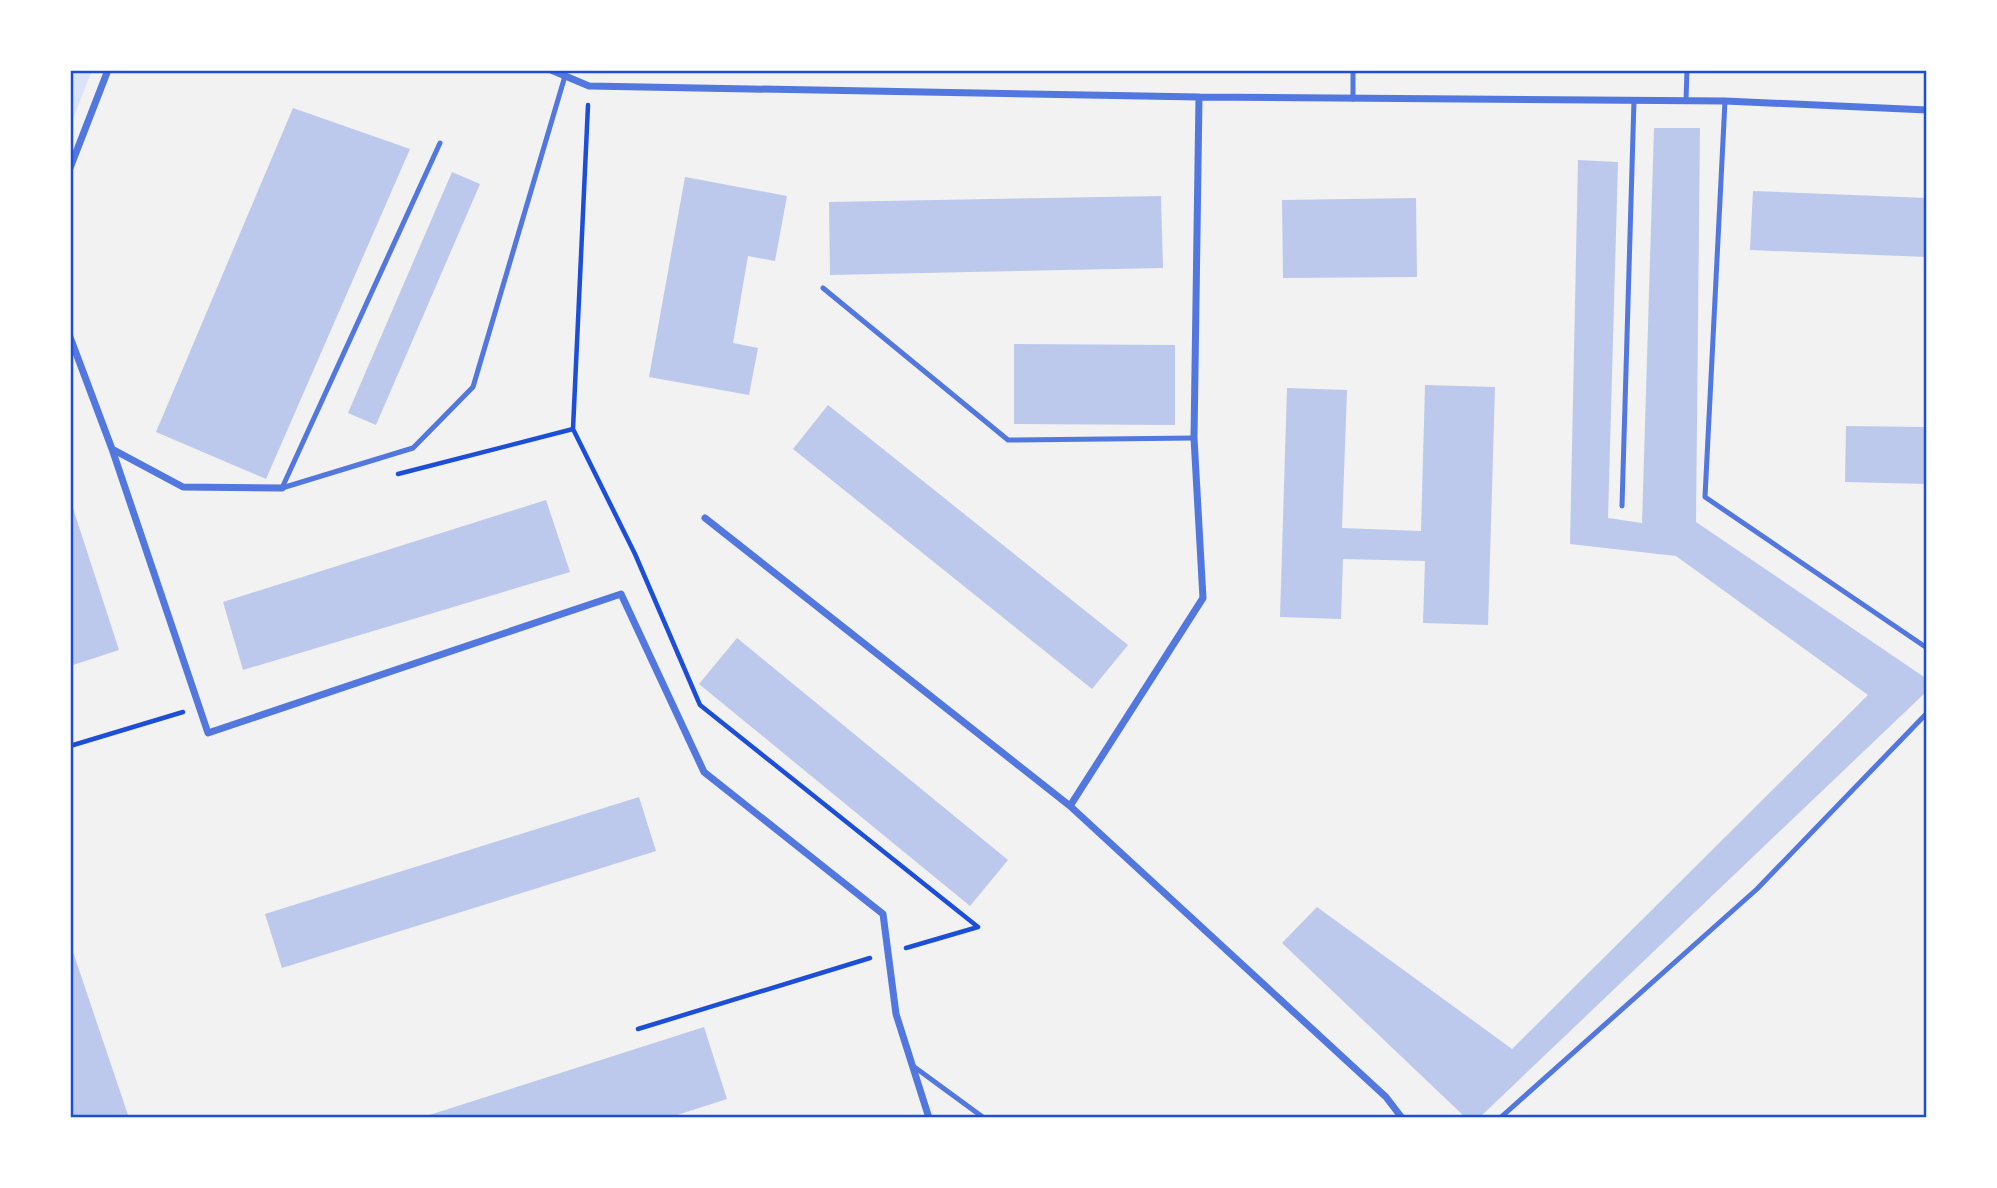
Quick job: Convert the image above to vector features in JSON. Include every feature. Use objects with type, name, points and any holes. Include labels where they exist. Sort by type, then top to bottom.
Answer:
[{"type":"street","points":[[70,168],[108,70]]},
{"type":"street","points":[[551,70],[589,86],[1353,99],[1686,100],[1927,110]]},
{"type":"street","points":[[1070,806],[1203,598],[1194,438],[1199,97]]},
{"type":"street","points":[[70,337],[112,449],[208,733],[621,594],[704,772],[883,914],[896,1014],[929,1118]]},
{"type":"street","points":[[112,449],[183,487],[282,488]]},
{"type":"street","points":[[705,518],[1070,806],[1386,1097],[1402,1118]]},
{"type":"lane","points":[[1353,70],[1353,99]]},
{"type":"lane","points":[[1686,100],[1687,70]]},
{"type":"lane","points":[[282,488],[413,447],[473,387],[565,76]]},
{"type":"lane","points":[[1622,506],[1634,100]]},
{"type":"lane","points":[[1725,101],[1705,497],[1927,648]]},
{"type":"lane","points":[[282,488],[440,144]]},
{"type":"lane","points":[[823,288],[1008,440],[1194,438]]},
{"type":"lane","points":[[1500,1118],[1757,889],[1927,713]]},
{"type":"lane","points":[[913,1066],[984,1118]]},
{"type":"path","points":[[589,86],[573,429],[635,554],[700,705],[978,927],[638,1029]]},
{"type":"path","points":[[394,475],[573,429]]},
{"type":"path","points":[[70,746],[200,706]]},
{"type":"shaded area","points":[[70,70],[92,70],[70,127]]},
{"type":"building","points":[[293,108],[410,149],[266,479],[156,432]]},
{"type":"building","points":[[1654,128],[1700,128],[1696,522],[1927,679],[1927,691],[1479,1118],[1466,1118],[1282,943],[1317,907],[1512,1049],[1868,695],[1676,556],[1570,544],[1578,160],[1618,162],[1608,518],[1642,523]]},
{"type":"building","points":[[452,172],[480,184],[376,425],[348,413]]},
{"type":"building","points":[[685,177],[787,196],[775,261],[748,256],[733,343],[758,348],[749,395],[649,377]]},
{"type":"building","points":[[1753,191],[1927,198],[1927,257],[1750,250]]},
{"type":"building","points":[[1161,196],[1163,268],[830,275],[829,202]]},
{"type":"building","points":[[1416,198],[1417,277],[1283,278],[1282,200]]},
{"type":"building","points":[[1014,344],[1175,345],[1175,425],[1014,424]]},
{"type":"building","points":[[1425,385],[1495,387],[1488,625],[1423,623],[1425,561],[1343,559],[1341,619],[1280,617],[1287,388],[1347,390],[1342,528],[1421,531]]},
{"type":"building","points":[[828,405],[1128,645],[1092,689],[793,449]]},
{"type":"building","points":[[1846,426],[1927,427],[1927,484],[1845,482]]},
{"type":"building","points":[[70,499],[119,650],[70,666]]},
{"type":"building","points":[[546,500],[570,572],[243,670],[223,602]]},
{"type":"building","points":[[737,638],[1008,860],[970,906],[699,684]]},
{"type":"building","points":[[639,797],[656,851],[282,968],[265,914]]},
{"type":"building","points":[[70,943],[129,1118],[70,1118]]},
{"type":"building","points":[[704,1027],[727,1099],[668,1118],[420,1118]]}]
